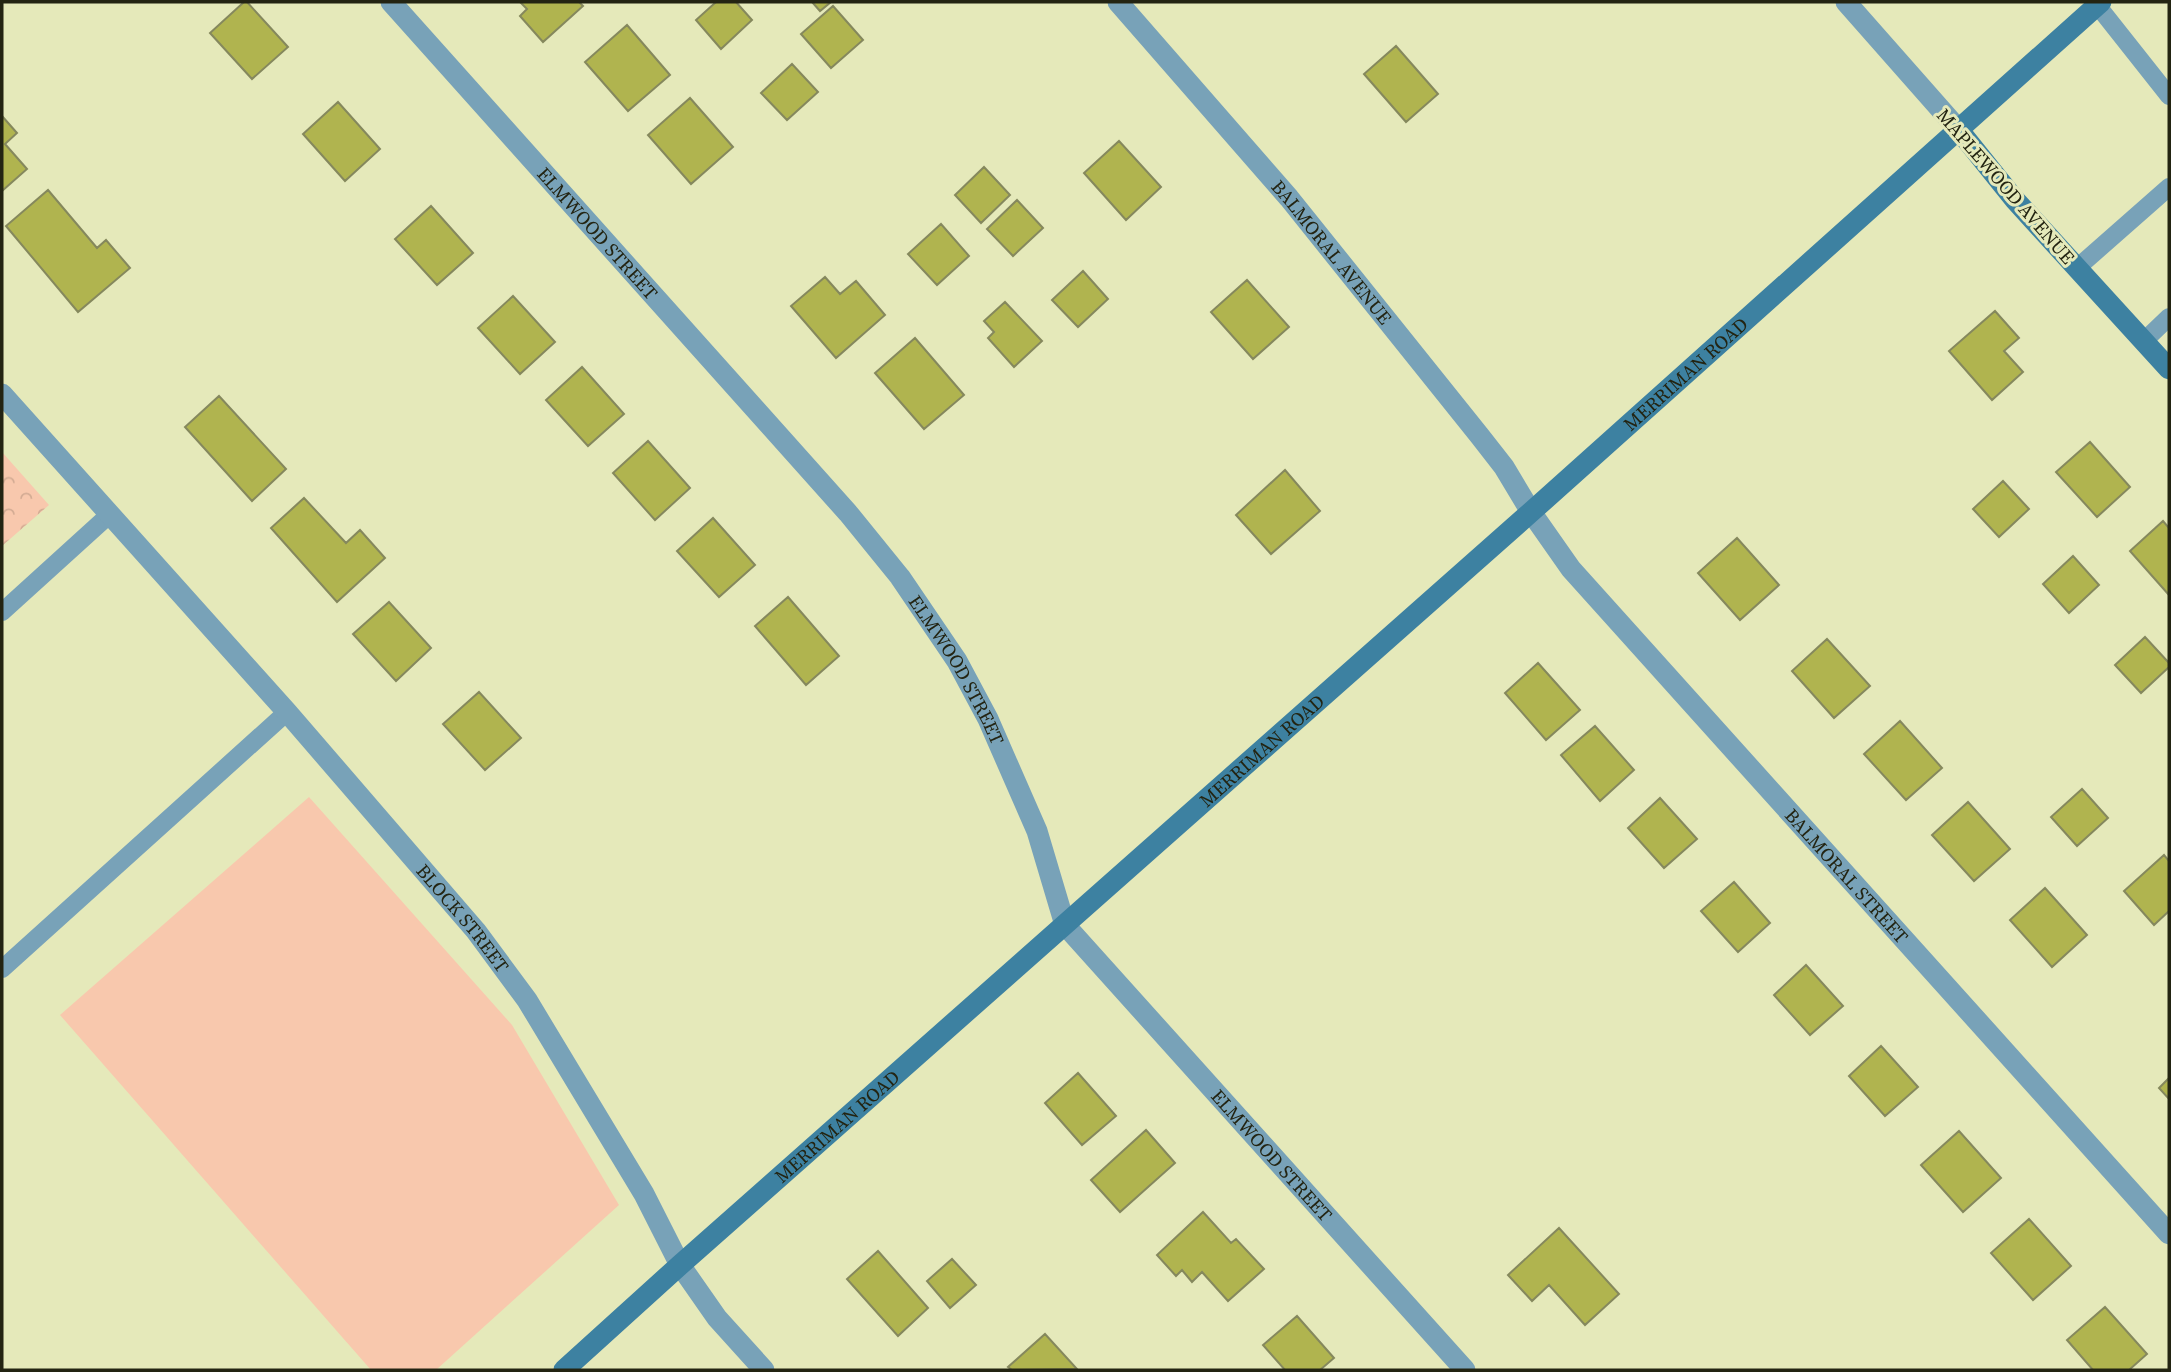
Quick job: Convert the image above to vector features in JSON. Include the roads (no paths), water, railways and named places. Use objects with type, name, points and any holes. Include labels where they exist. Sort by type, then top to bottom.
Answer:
[{"type":"main road","name":"MERRIMAN ROAD","points":[[564,1370],[1531,512],[2099,3]]},
{"type":"main road","name":"MAPLEWOOD AVENUE","points":[[1958,129],[2015,200],[2169,369]]},
{"type":"street","name":"ELMWOOD STREET","points":[[391,2],[848,513],[900,577],[957,662],[988,719],[1037,831],[1065,925],[1465,1370]]},
{"type":"street","name":"BALMORAL AVENUE","points":[[1118,2],[1289,198],[1504,467],[1531,512]]},
{"type":"street","name":"MAPLEWOOD AVENUE","points":[[1846,2],[1958,129]]},
{"type":"street","name":"BLOCK STREET","points":[[2,394],[287,712],[476,931],[527,1000],[644,1194],[680,1265],[717,1318],[764,1370]]},
{"type":"street","name":"BALMORAL STREET","points":[[1531,512],[1571,569],[2169,1234]]},
{"type":"lane","points":[[2099,3],[2169,96]]},
{"type":"lane","points":[[2077,268],[2169,187]]},
{"type":"lane","points":[[2144,341],[2169,317]]},
{"type":"lane","points":[[2,612],[107,512]]},
{"type":"lane","points":[[2,969],[287,712]]}]
